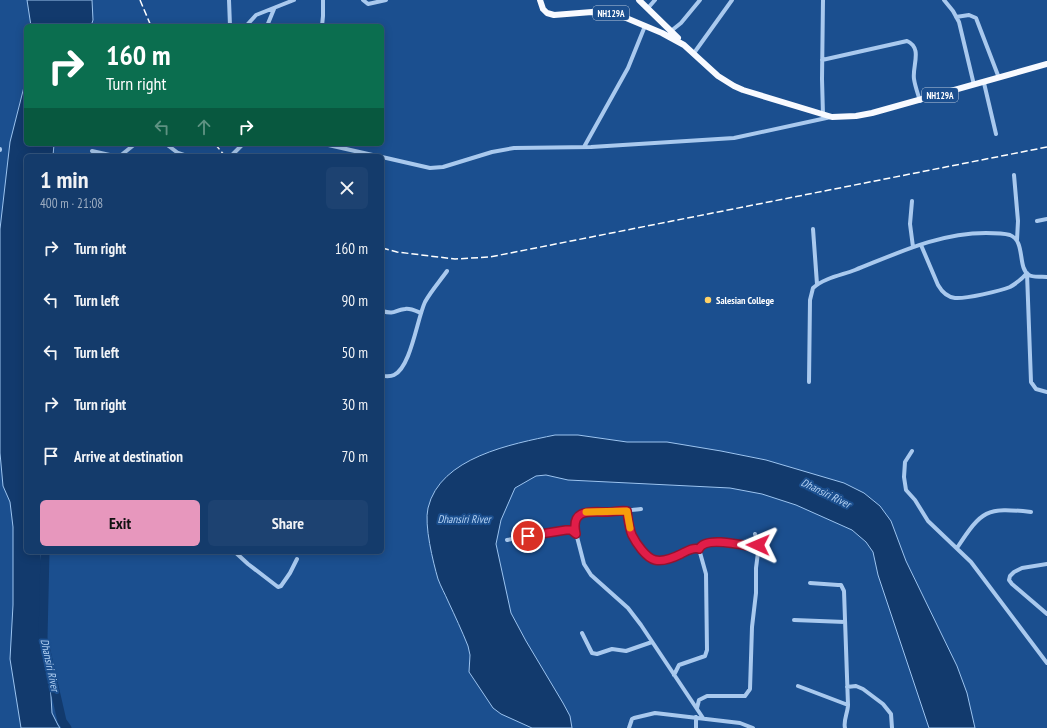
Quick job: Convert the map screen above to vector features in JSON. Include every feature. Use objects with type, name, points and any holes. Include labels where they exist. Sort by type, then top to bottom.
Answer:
[{"type":"highway","name":"NH129A","points":[[540,0],[543,9],[547,13],[554,15],[592,12],[611,13],[645,26],[684,45]]},
{"type":"highway","name":"NH129A","points":[[639,0],[684,45],[718,76],[734,86],[755,94],[832,117],[856,116],[920,101],[1047,64]]},
{"type":"street","points":[[229,0],[230,24]]},
{"type":"street","points":[[248,24],[256,15],[294,0]]},
{"type":"street","points":[[322,24],[324,16],[323,0]]},
{"type":"street","points":[[363,0],[368,4],[386,0]]},
{"type":"street","points":[[648,8],[654,0]]},
{"type":"street","points":[[671,31],[681,23],[700,0]]},
{"type":"street","points":[[694,53],[732,0]]},
{"type":"street","points":[[823,0],[822,60],[824,115]]},
{"type":"street","points":[[944,0],[956,18],[974,86]]},
{"type":"street","points":[[268,24],[274,9]]},
{"type":"street","points":[[956,18],[969,15],[976,18],[999,78]]},
{"type":"street","points":[[584,147],[628,68],[645,26]]},
{"type":"street","points":[[822,60],[907,41],[915,47],[916,51],[914,78],[920,101]]},
{"type":"street","points":[[984,83],[996,134]]},
{"type":"street","points":[[384,158],[435,168],[454,165],[492,152],[514,148],[584,147],[734,138],[832,117]]},
{"type":"street","points":[[122,154],[132,146]]},
{"type":"street","points":[[169,146],[181,154]]},
{"type":"street","points":[[233,154],[241,146]]},
{"type":"street","points":[[333,146],[368,154]]},
{"type":"street","points":[[92,151],[105,154]]},
{"type":"street","points":[[1014,175],[1018,221],[1017,240],[1027,273],[1031,382],[1036,389],[1047,392]]},
{"type":"street","points":[[912,201],[910,224],[913,247]]},
{"type":"street","points":[[1037,221],[1047,219]]},
{"type":"street","points":[[813,229],[817,284]]},
{"type":"street","points":[[809,382],[810,300],[813,288],[817,284],[895,253],[948,236],[974,233],[998,233],[1010,235],[1017,240]]},
{"type":"street","points":[[921,245],[938,286],[949,296],[955,298],[1005,288],[1021,280],[1027,273]]},
{"type":"street","points":[[384,376],[395,375],[403,367],[410,350],[421,313],[428,297],[447,271]]},
{"type":"street","points":[[1027,273],[1031,276],[1047,277]]},
{"type":"street","points":[[384,312],[393,314],[402,309],[407,309],[421,313]]},
{"type":"street","points":[[912,451],[905,462],[904,477],[906,490],[915,500],[928,521],[971,562],[1047,663]]},
{"type":"street","points":[[641,509],[607,512],[590,511],[583,512],[579,515],[575,522],[576,534],[584,564],[591,575],[628,608],[703,718]]},
{"type":"street","points":[[957,548],[972,526],[979,519],[990,512],[1006,509],[1031,512]]},
{"type":"street","points":[[627,511],[632,535],[647,556],[652,559],[662,561],[691,549],[699,549]]},
{"type":"street","points":[[507,540],[566,530],[571,530],[576,534]]},
{"type":"street","points":[[697,708],[699,700],[704,697],[745,696],[750,689],[752,627],[756,593],[758,548],[755,534]]},
{"type":"street","points":[[699,549],[703,544],[725,542],[758,548]]},
{"type":"street","points":[[674,675],[680,665],[705,656],[707,650],[706,574],[699,549]]},
{"type":"street","points":[[237,554],[278,587],[281,586],[290,573],[297,559]]},
{"type":"street","points":[[1047,564],[1018,569],[1010,576],[1009,580],[1047,614]]},
{"type":"street","points":[[810,583],[838,585],[843,588],[845,593],[848,705],[844,722],[845,728]]},
{"type":"street","points":[[794,620],[845,622]]},
{"type":"street","points":[[582,633],[592,653],[597,654],[612,649],[626,651],[652,642]]},
{"type":"street","points":[[798,686],[848,705]]},
{"type":"street","points":[[847,686],[856,686],[863,689],[883,704],[891,714],[892,728]]},
{"type":"street","points":[[630,728],[632,719],[652,713],[740,723],[754,728]]},
{"type":"street","points":[[696,717],[696,728]]},
{"type":"water","points":[[27,0],[92,0],[93,20],[92,24],[31,24]]},
{"type":"water","name":"Dhansiri River","points":[[24,87],[24,146],[54,146],[53,154],[24,154],[24,554],[41,554],[44,607],[43,638],[49,663],[52,713],[60,728],[21,728],[10,659],[13,605],[13,527],[10,502],[3,486],[0,453],[0,229],[10,142]]},
{"type":"water","name":"Dhansiri River","points":[[555,435],[578,435],[627,442],[667,442],[721,451],[766,460],[844,483],[864,493],[880,506],[891,521],[906,561],[957,666],[967,693],[975,728],[929,728],[878,575],[873,552],[866,542],[852,530],[796,505],[762,494],[730,488],[568,480],[546,475],[536,476],[515,488],[501,520],[496,544],[511,613],[570,716],[572,728],[532,728],[501,714],[493,708],[469,672],[470,655],[468,646],[439,582],[434,563],[427,524],[428,508],[435,491],[447,476],[462,465],[499,449]]},
{"type":"waterway","name":"Dhansiri River","points":[[45,554],[43,638],[62,721],[67,728]]},
{"type":"railway","points":[[140,0],[150,24]]},
{"type":"railway","points":[[217,146],[223,154]]},
{"type":"railway","points":[[384,249],[397,252],[455,259],[490,257],[1047,147]]},
{"type":"slow traffic","points":[[586,512],[627,511],[630,528]]},
{"type":"place","name":"Salesian College","points":[[708,300]]},
{"type":"route","points":[[528,536],[566,530],[571,530],[576,534],[575,522],[579,515],[583,512],[607,512],[621,510],[627,511],[632,535],[635,540],[647,556],[655,560],[662,561],[669,559],[691,549],[699,549],[703,544],[708,543],[725,542],[758,548],[758,545]]}]
